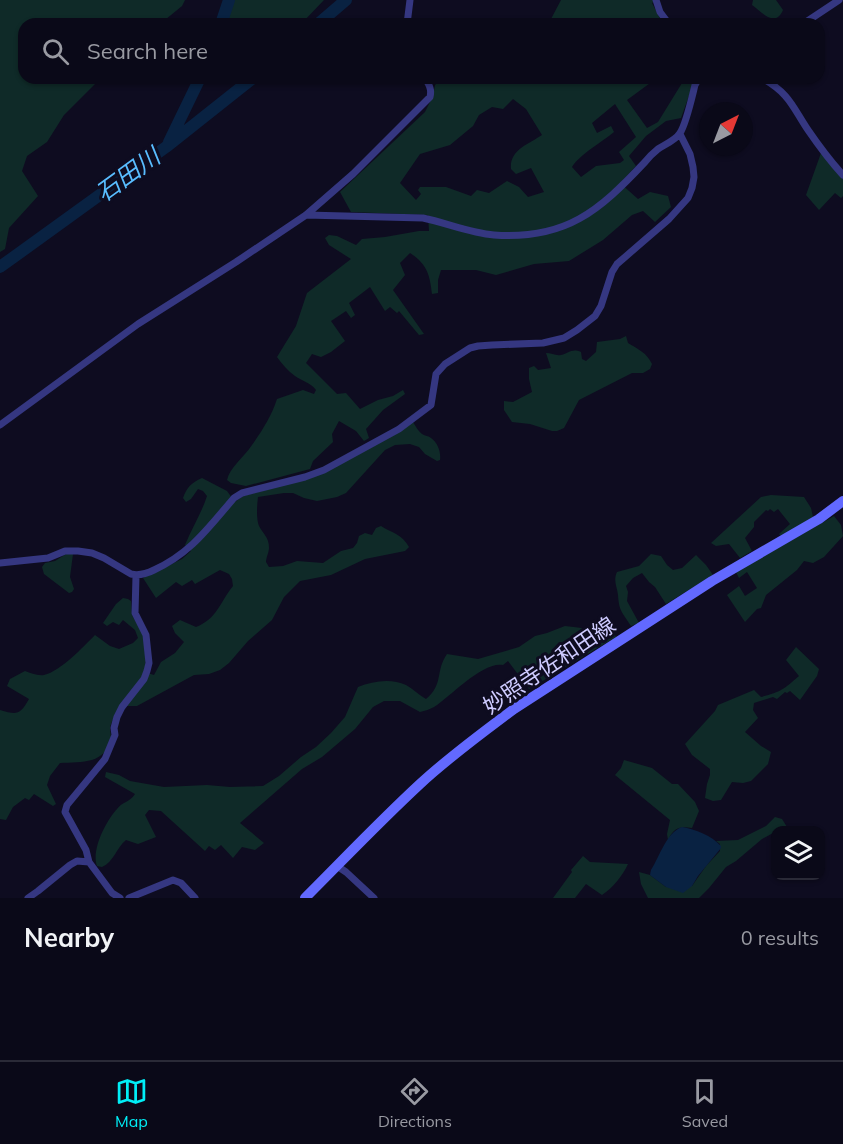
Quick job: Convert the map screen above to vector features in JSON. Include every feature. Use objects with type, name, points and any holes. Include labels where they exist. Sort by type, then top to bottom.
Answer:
[{"type":"main road","name":"妙照寺佐和田線","points":[[305,898],[422,782],[514,709],[712,581],[819,519],[843,501]]},
{"type":"street","points":[[408,18],[410,0]]},
{"type":"street","points":[[656,0],[664,18]]},
{"type":"street","points":[[812,18],[839,0]]},
{"type":"street","points":[[0,425],[138,324],[306,215],[353,174],[430,98],[429,84]]},
{"type":"street","points":[[306,215],[423,218],[494,235],[532,235],[555,229],[597,208],[620,188],[655,151],[680,134],[697,84]]},
{"type":"street","points":[[772,84],[790,99],[822,150],[843,175]]},
{"type":"street","points":[[0,563],[48,558],[65,551],[78,550],[104,558],[136,576],[147,573],[164,566],[190,548],[234,498],[242,493],[324,470],[415,418],[431,405],[436,374],[445,364],[470,348],[543,343],[564,338],[577,330],[596,316],[617,264],[669,219],[688,198],[693,188],[693,167],[690,154],[680,134]]},
{"type":"street","points":[[120,898],[112,893],[89,862],[86,850],[65,812],[67,805],[105,759],[115,735],[117,717],[144,679],[147,671],[146,635],[135,613],[136,576]]},
{"type":"street","points":[[27,898],[70,865],[77,861],[89,862]]},
{"type":"street","points":[[337,866],[374,898]]},
{"type":"street","points":[[129,898],[173,880],[178,880],[195,898]]},
{"type":"green space","points":[[0,0],[185,0],[182,6],[167,18],[18,18],[18,84],[95,84],[64,115],[47,142],[27,156],[22,171],[38,196],[9,228],[5,249],[0,252]]},
{"type":"green space","points":[[230,0],[324,0],[307,18],[226,18]]},
{"type":"green space","points":[[561,0],[657,0],[652,3],[660,18],[552,18]]},
{"type":"green space","points":[[753,0],[776,0],[783,10],[776,18],[769,17],[752,5]]},
{"type":"green space","points":[[436,84],[649,84],[627,100],[647,128],[658,122],[681,84],[693,84],[681,118],[666,121],[646,136],[629,156],[636,166],[620,183],[638,199],[650,192],[668,196],[671,207],[655,222],[643,211],[632,215],[603,240],[569,261],[534,264],[496,275],[476,270],[441,270],[438,293],[432,294],[427,270],[410,253],[400,263],[405,275],[393,290],[424,334],[419,335],[399,311],[397,313],[390,307],[385,311],[370,287],[349,303],[355,315],[351,318],[346,311],[331,321],[345,341],[321,357],[312,354],[306,363],[337,394],[346,393],[360,409],[403,390],[405,394],[383,410],[366,429],[369,438],[364,441],[356,431],[339,421],[332,434],[333,442],[313,461],[310,469],[246,486],[231,483],[227,480],[231,471],[270,417],[277,399],[303,390],[314,394],[316,390],[292,374],[277,357],[296,326],[307,293],[351,259],[329,245],[325,238],[329,235],[337,236],[356,245],[362,239],[429,231],[428,215],[351,212],[340,192],[425,112]],"holes":[[[513,99],[526,109],[542,135],[517,152],[511,162],[511,169],[516,174],[531,168],[544,192],[528,197],[519,187],[507,181],[489,193],[477,190],[471,196],[446,187],[420,187],[418,190],[421,194],[416,200],[400,183],[420,154],[450,145],[473,126],[479,115],[492,107],[503,109]],[[615,104],[636,137],[619,152],[624,160],[620,163],[596,166],[581,177],[572,167],[585,153],[614,132],[611,126],[597,133],[592,123]]]},
{"type":"green space","points":[[821,153],[843,178],[843,196],[841,198],[835,193],[819,210],[806,195]]},
{"type":"green space","points":[[626,336],[628,343],[648,357],[652,364],[650,369],[643,373],[632,373],[579,400],[564,428],[557,431],[512,422],[504,410],[504,401],[513,402],[532,392],[529,368],[534,366],[538,370],[551,368],[546,353],[559,355],[578,351],[581,352],[582,359],[586,361],[596,352],[597,342]]},
{"type":"green space","points":[[413,422],[423,435],[436,442],[440,460],[437,461],[425,454],[419,447],[410,444],[395,445],[385,450],[346,493],[337,497],[317,501],[293,493],[284,493],[258,497],[257,504],[258,523],[269,544],[266,562],[269,567],[283,566],[297,561],[323,563],[341,551],[353,548],[359,536],[365,533],[372,535],[376,528],[381,526],[403,539],[409,547],[405,551],[365,559],[331,575],[300,581],[284,597],[272,620],[220,670],[209,674],[194,675],[137,706],[120,706],[111,725],[111,738],[104,753],[92,760],[60,763],[50,776],[47,785],[56,804],[53,806],[34,794],[29,800],[25,798],[13,807],[6,820],[0,819],[0,710],[10,713],[18,712],[29,699],[7,686],[10,679],[25,671],[39,675],[51,673],[95,635],[110,646],[119,649],[133,643],[138,638],[135,630],[123,620],[119,625],[113,622],[107,626],[103,623],[123,598],[131,601],[132,615],[144,636],[146,661],[144,672],[154,675],[161,662],[175,653],[184,642],[172,626],[180,620],[196,627],[203,624],[214,615],[233,586],[229,574],[220,570],[195,584],[192,580],[182,586],[176,582],[156,598],[143,578],[182,559],[191,551],[185,545],[207,496],[198,489],[186,502],[183,498],[190,486],[202,478],[227,491],[235,502],[243,496],[301,480]]},
{"type":"green space","points":[[771,495],[804,497],[811,508],[813,517],[782,537],[779,534],[790,524],[778,509],[774,512],[770,509],[766,510],[754,522],[754,527],[745,538],[752,551],[740,558],[729,544],[716,546],[711,543],[761,497]]},
{"type":"green space","points":[[834,516],[841,525],[843,536],[824,557],[813,563],[804,561],[797,570],[766,595],[761,608],[757,609],[745,622],[727,595],[739,586],[745,596],[757,588],[747,572],[739,578],[736,572]]},
{"type":"green space","points":[[66,554],[73,554],[70,577],[74,589],[69,593],[44,574],[42,567],[45,563],[55,561]]},
{"type":"green space","points":[[651,554],[661,556],[673,570],[682,568],[696,555],[713,575],[666,604],[642,573],[633,578],[626,586],[627,601],[639,623],[631,626],[620,608],[616,575],[617,572],[639,566]]},
{"type":"green space","points":[[565,626],[603,632],[616,637],[529,689],[508,661],[503,665],[486,668],[426,711],[420,712],[400,701],[384,701],[373,707],[355,729],[322,757],[302,769],[240,823],[264,843],[255,850],[242,847],[233,858],[221,845],[215,850],[209,846],[205,851],[161,811],[149,810],[145,815],[156,837],[138,844],[126,840],[106,865],[97,866],[96,852],[104,828],[119,807],[135,794],[105,777],[106,772],[130,781],[164,787],[263,786],[279,776],[331,733],[345,717],[358,687],[376,682],[394,682],[406,685],[426,699],[435,688],[447,654],[478,659],[519,647],[535,636]]},
{"type":"green space","points":[[796,647],[819,669],[817,676],[800,700],[790,691],[777,699],[773,697],[754,703],[753,710],[758,718],[745,732],[771,752],[768,764],[751,781],[732,782],[721,800],[713,801],[705,798],[710,769],[692,755],[685,744],[718,705],[754,690],[761,697],[778,692],[799,676],[786,660]]},
{"type":"green space","points":[[624,760],[652,768],[672,784],[678,784],[695,802],[699,811],[692,828],[677,829],[668,840],[670,820],[615,775]]},
{"type":"green space","points":[[775,817],[782,819],[786,826],[771,826],[771,834],[726,867],[699,898],[648,898],[641,884],[639,872],[650,875],[666,887],[692,886],[720,851],[720,844],[716,841],[738,840],[766,826]]},
{"type":"green space","points":[[583,856],[590,862],[628,864],[617,881],[602,895],[586,884],[575,898],[553,898],[572,872],[571,870]]},
{"type":"water","points":[[682,827],[703,834],[721,846],[692,886],[683,893],[666,887],[650,875],[672,834]]},
{"type":"waterway","points":[[223,18],[229,0]]},
{"type":"waterway","name":"石田川","points":[[325,18],[346,0]]},
{"type":"waterway","points":[[169,142],[197,84]]},
{"type":"waterway","name":"石田川","points":[[0,267],[166,147],[245,84]]}]
